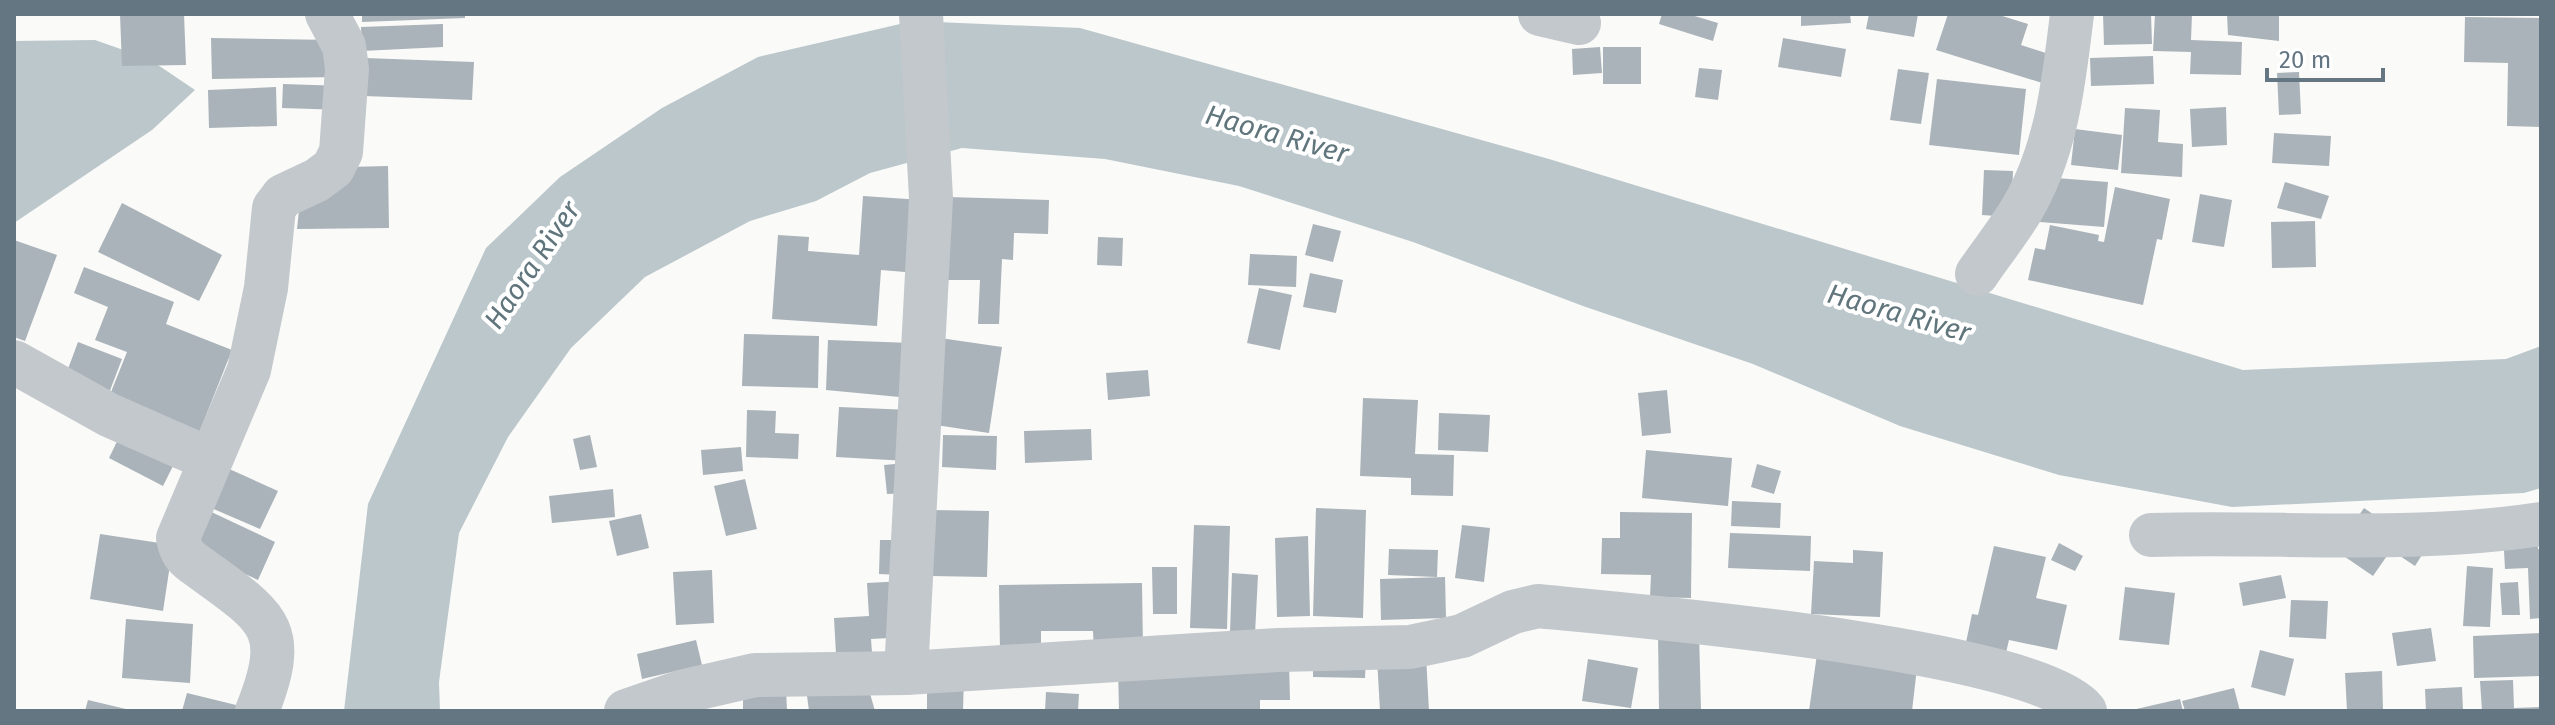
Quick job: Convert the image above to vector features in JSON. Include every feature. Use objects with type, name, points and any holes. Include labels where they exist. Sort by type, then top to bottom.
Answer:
[{"type":"street","points":[[257,711],[274,656],[265,619],[188,560],[180,546],[180,529],[249,370],[259,333],[274,208],[283,196],[317,180],[333,168],[341,152],[347,69],[344,46],[327,14]]},
{"type":"street","points":[[906,673],[931,198],[921,14]]},
{"type":"street","points":[[1977,274],[2023,207],[2050,146],[2063,90],[2072,14]]},
{"type":"street","points":[[14,362],[109,415],[209,459]]},
{"type":"street","points":[[2151,535],[2236,533],[2369,538],[2487,532],[2541,524]]},
{"type":"street","points":[[626,711],[681,692],[755,675],[906,673],[1278,650],[1410,647],[1462,636],[1513,612],[1538,606],[1749,627],[1921,654],[2047,685],[2077,700],[2085,711]]},
{"type":"water","name":"Haora River","points":[[913,21],[1080,28],[1549,159],[2243,370],[2506,359],[2541,346],[2541,488],[2524,493],[2232,507],[2059,475],[1900,426],[1753,364],[1583,306],[1413,242],[1239,186],[1105,159],[962,148],[870,173],[816,201],[750,221],[645,277],[571,348],[508,437],[459,533],[439,682],[440,711],[344,711],[368,504],[486,248],[560,177],[662,108],[758,57]]},
{"type":"water","points":[[95,40],[149,59],[195,90],[152,130],[14,223],[14,41]]},
{"type":"building","points":[[120,14],[184,14],[186,65],[122,66]]},
{"type":"building","points":[[362,14],[465,14],[465,18],[362,22]]},
{"type":"building","points":[[1662,14],[1688,14],[1718,23],[1713,41],[1659,24]]},
{"type":"building","points":[[1801,14],[1850,14],[1851,23],[1801,26]]},
{"type":"building","points":[[1869,14],[1918,14],[1914,37],[1866,29]]},
{"type":"building","points":[[1948,14],[1996,14],[2028,24],[2021,45],[2061,58],[2052,86],[1936,50]]},
{"type":"building","points":[[2103,14],[2151,14],[2152,44],[2104,45]]},
{"type":"building","points":[[2155,14],[2192,14],[2191,40],[2242,42],[2241,75],[2190,74],[2191,52],[2153,51]]},
{"type":"building","points":[[2227,14],[2279,14],[2279,41],[2228,35]]},
{"type":"building","points":[[2465,17],[2541,18],[2541,127],[2507,126],[2508,63],[2464,62]]},
{"type":"building","points":[[443,24],[443,47],[362,51],[361,27]]},
{"type":"building","points":[[211,38],[335,40],[340,77],[212,79]]},
{"type":"building","points":[[1783,38],[1846,49],[1841,77],[1778,67]]},
{"type":"building","points":[[1600,47],[1602,73],[1573,75],[1572,49]]},
{"type":"building","points":[[1603,47],[1641,47],[1641,84],[1603,84]]},
{"type":"building","points":[[2153,56],[2154,84],[2091,86],[2090,58]]},
{"type":"building","points":[[365,58],[474,62],[472,100],[364,96]]},
{"type":"building","points":[[1699,68],[1722,70],[1718,100],[1695,97]]},
{"type":"building","points":[[1898,69],[1929,73],[1921,124],[1890,120]]},
{"type":"building","points":[[2299,72],[2301,114],[2279,115],[2277,73]]},
{"type":"building","points":[[1937,79],[2026,89],[2019,155],[1929,145]]},
{"type":"building","points":[[283,84],[344,86],[343,110],[282,108]]},
{"type":"building","points":[[276,87],[277,126],[209,128],[208,90]]},
{"type":"building","points":[[2226,107],[2227,145],[2192,147],[2190,109]]},
{"type":"building","points":[[2125,108],[2160,110],[2158,142],[2183,144],[2182,177],[2121,173]]},
{"type":"building","points":[[2075,129],[2122,135],[2118,170],[2071,165]]},
{"type":"building","points":[[2274,133],[2331,136],[2329,166],[2272,163]]},
{"type":"building","points":[[388,166],[389,228],[297,229],[301,191],[348,184],[348,167]]},
{"type":"building","points":[[1984,170],[2013,171],[2011,217],[1982,215]]},
{"type":"building","points":[[2043,177],[2108,182],[2104,227],[2040,222]]},
{"type":"building","points":[[2285,182],[2329,196],[2321,219],[2277,208]]},
{"type":"building","points":[[2115,187],[2170,199],[2162,240],[2157,239],[2143,305],[2028,280],[2035,248],[2045,250],[2050,225],[2099,235],[2098,241],[2104,242]]},
{"type":"building","points":[[2200,194],[2232,200],[2224,247],[2192,242]]},
{"type":"building","points":[[863,196],[922,200],[917,273],[881,270],[877,326],[772,319],[778,235],[809,237],[808,251],[859,255]]},
{"type":"building","points":[[947,197],[1049,200],[1048,234],[1014,233],[1013,260],[1002,259],[999,324],[978,324],[980,280],[944,280]]},
{"type":"building","points":[[122,203],[222,255],[199,301],[98,252]]},
{"type":"building","points":[[2315,221],[2316,267],[2272,268],[2271,222]]},
{"type":"building","points":[[1313,224],[1341,231],[1333,262],[1305,255]]},
{"type":"building","points":[[1098,237],[1123,238],[1122,266],[1097,265]]},
{"type":"building","points":[[14,240],[57,255],[25,341],[14,337]]},
{"type":"building","points":[[1250,254],[1297,256],[1296,287],[1248,285]]},
{"type":"building","points":[[84,267],[174,302],[166,324],[232,350],[199,433],[109,397],[127,352],[95,340],[108,307],[74,293]]},
{"type":"building","points":[[1310,273],[1343,280],[1336,313],[1303,307]]},
{"type":"building","points":[[1259,288],[1292,295],[1280,350],[1247,343]]},
{"type":"building","points":[[744,334],[819,336],[818,388],[742,386]]},
{"type":"building","points":[[940,338],[1002,347],[989,433],[929,424]]},
{"type":"building","points":[[828,340],[912,343],[910,398],[826,390]]},
{"type":"building","points":[[78,342],[122,359],[109,393],[65,377]]},
{"type":"building","points":[[1148,370],[1150,396],[1108,400],[1106,373]]},
{"type":"building","points":[[1667,390],[1671,433],[1642,436],[1638,393]]},
{"type":"building","points":[[1363,398],[1418,400],[1415,454],[1454,455],[1453,496],[1411,495],[1411,478],[1360,476]]},
{"type":"building","points":[[839,407],[911,410],[908,461],[836,457]]},
{"type":"building","points":[[747,410],[776,411],[775,433],[799,434],[798,459],[746,457]]},
{"type":"building","points":[[1439,413],[1490,415],[1488,452],[1438,450]]},
{"type":"building","points":[[123,429],[179,454],[163,486],[109,458]]},
{"type":"building","points":[[1091,429],[1092,460],[1025,463],[1024,431]]},
{"type":"building","points":[[590,435],[597,467],[580,470],[573,439]]},
{"type":"building","points":[[943,435],[997,436],[996,470],[942,467]]},
{"type":"building","points":[[741,447],[743,471],[703,475],[701,450]]},
{"type":"building","points":[[1646,450],[1732,458],[1728,506],[1642,498]]},
{"type":"building","points":[[906,463],[908,493],[887,494],[884,465]]},
{"type":"building","points":[[1757,464],[1781,471],[1774,494],[1751,487]]},
{"type":"building","points":[[227,468],[278,491],[260,529],[209,507]]},
{"type":"building","points":[[745,479],[757,529],[726,536],[714,486]]},
{"type":"building","points":[[613,489],[615,517],[552,523],[549,496]]},
{"type":"building","points":[[1732,501],[1781,503],[1780,528],[1731,526]]},
{"type":"building","points":[[1316,508],[1366,510],[1363,618],[1313,616]]},
{"type":"building","points":[[2364,508],[2425,550],[2415,566],[2391,550],[2373,576],[2335,550]]},
{"type":"building","points":[[205,509],[275,542],[258,580],[181,544]]},
{"type":"building","points":[[932,510],[989,511],[987,577],[931,576]]},
{"type":"building","points":[[1620,512],[1692,513],[1691,598],[1650,597],[1651,575],[1601,574],[1602,538],[1620,538]]},
{"type":"building","points":[[641,514],[649,548],[617,556],[609,521]]},
{"type":"building","points":[[1194,525],[1230,526],[1227,629],[1190,628]]},
{"type":"building","points":[[1462,525],[1490,528],[1484,582],[1455,578]]},
{"type":"building","points":[[2537,532],[2538,549],[2541,549],[2541,618],[2530,619],[2528,568],[2505,569],[2503,533]]},
{"type":"building","points":[[1730,533],[1811,536],[1810,571],[1728,568]]},
{"type":"building","points":[[100,534],[173,545],[163,611],[90,599]]},
{"type":"building","points":[[1308,536],[1310,616],[1277,617],[1275,538]]},
{"type":"building","points":[[880,540],[903,540],[903,575],[879,574]]},
{"type":"building","points":[[2059,543],[2083,556],[2075,571],[2051,560]]},
{"type":"building","points":[[1994,546],[2046,557],[2036,598],[2067,605],[2057,650],[2009,640],[2004,661],[1964,652],[1972,614],[1978,615]]},
{"type":"building","points":[[1389,549],[1438,550],[1437,577],[1388,575]]},
{"type":"building","points":[[1853,550],[1883,552],[1880,617],[1811,614],[1814,561],[1853,563]]},
{"type":"building","points":[[2467,566],[2493,568],[2490,627],[2463,626]]},
{"type":"building","points":[[1152,567],[1177,567],[1177,614],[1153,614]]},
{"type":"building","points":[[712,570],[714,623],[676,625],[673,572]]},
{"type":"building","points":[[1232,573],[1258,575],[1255,634],[1230,633]]},
{"type":"building","points":[[2281,575],[2286,598],[2243,606],[2239,583]]},
{"type":"building","points":[[1445,577],[1446,618],[1381,620],[1380,579]]},
{"type":"building","points":[[905,581],[908,637],[871,639],[872,652],[836,654],[834,618],[869,616],[867,583]]},
{"type":"building","points":[[2518,582],[2520,615],[2502,615],[2500,583]]},
{"type":"building","points":[[1142,583],[1143,650],[1094,651],[1093,631],[1041,631],[1041,652],[1000,652],[999,585]]},
{"type":"building","points":[[2125,587],[2175,593],[2169,645],[2119,640]]},
{"type":"building","points":[[2291,600],[2328,601],[2326,639],[2289,637]]},
{"type":"building","points":[[126,619],[193,624],[190,683],[122,678]]},
{"type":"building","points":[[2431,628],[2436,661],[2397,666],[2392,633]]},
{"type":"building","points":[[1699,632],[1701,711],[1659,711],[1658,633]]},
{"type":"building","points":[[2541,633],[2541,676],[2474,678],[2473,636]]},
{"type":"building","points":[[696,640],[702,665],[642,679],[637,654]]},
{"type":"building","points":[[1818,647],[1918,659],[1912,711],[1809,711]]},
{"type":"building","points":[[2260,650],[2294,659],[2285,696],[2251,687]]},
{"type":"building","points":[[1313,655],[1366,656],[1365,678],[1313,677]]},
{"type":"building","points":[[1426,656],[1429,711],[1380,711],[1377,658]]},
{"type":"building","points":[[1588,659],[1638,668],[1631,708],[1582,701]]},
{"type":"building","points":[[1289,663],[1290,700],[1260,700],[1260,711],[1119,711],[1118,666]]},
{"type":"building","points":[[2382,671],[2383,711],[2347,711],[2345,673]]},
{"type":"building","points":[[927,675],[964,675],[963,711],[927,711]]},
{"type":"building","points":[[805,680],[867,683],[875,711],[809,711]]},
{"type":"building","points":[[2513,680],[2514,708],[2541,707],[2541,711],[2482,711],[2480,681]]},
{"type":"building","points":[[2462,687],[2463,711],[2426,711],[2425,689]]},
{"type":"building","points":[[786,688],[787,711],[743,711],[743,689]]},
{"type":"building","points":[[2234,688],[2240,711],[2185,711],[2182,701]]},
{"type":"building","points":[[1046,692],[1079,694],[1078,711],[1045,711]]},
{"type":"building","points":[[187,693],[240,706],[239,711],[182,711]]},
{"type":"building","points":[[2180,699],[2183,711],[2132,711],[2132,710]]},
{"type":"building","points":[[88,700],[130,710],[130,711],[85,711]]}]
